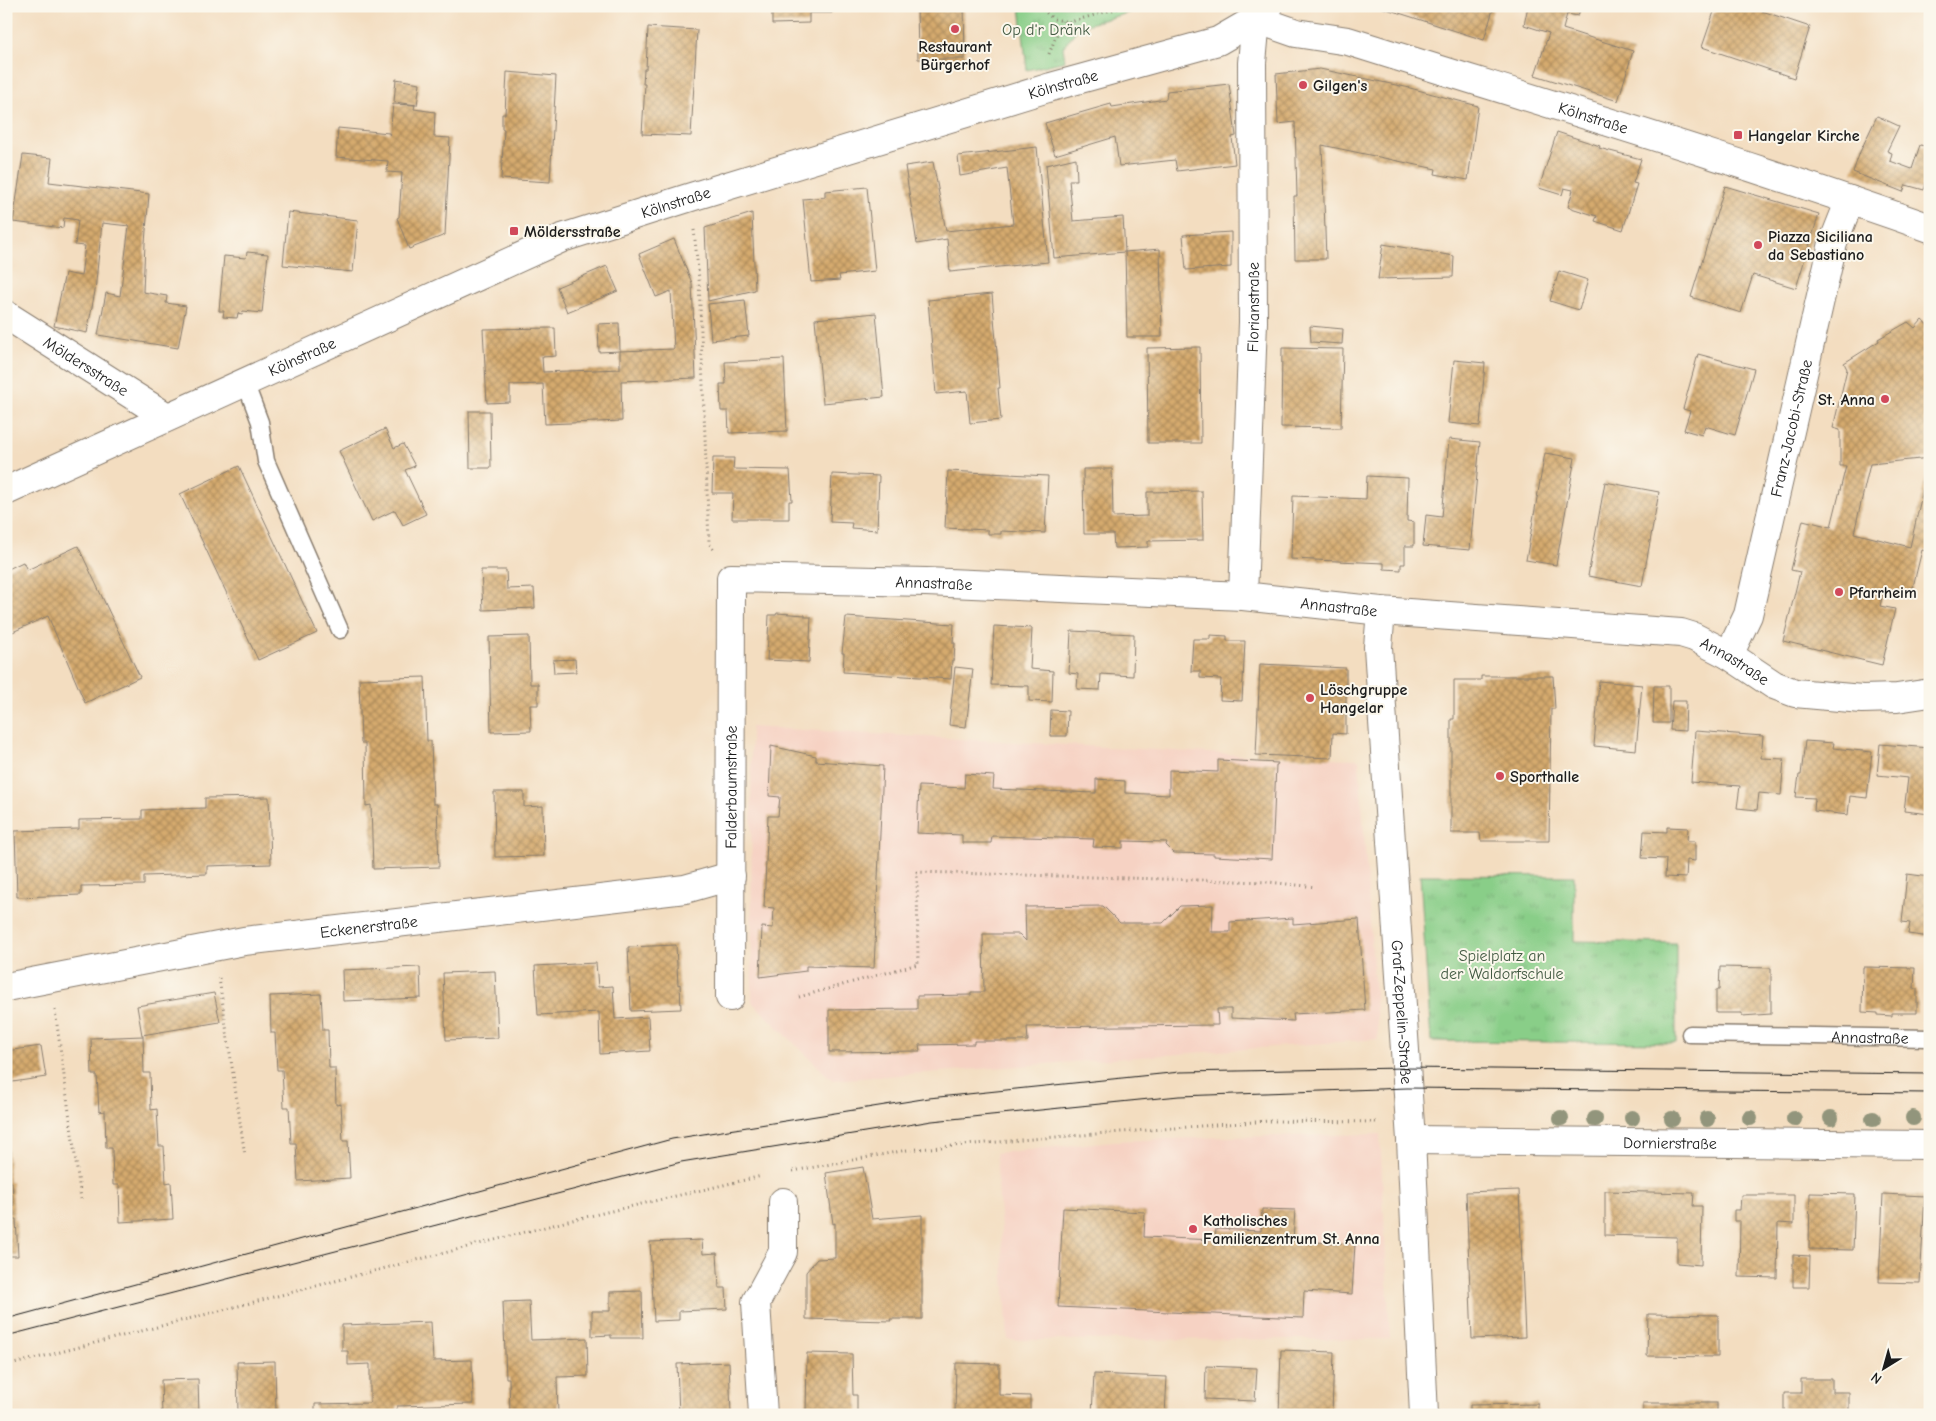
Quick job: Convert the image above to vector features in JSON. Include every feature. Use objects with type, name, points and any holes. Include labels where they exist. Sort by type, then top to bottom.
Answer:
[{"type":"street","name":"Kölnstraße","points":[[6,491],[562,238],[1051,87],[1218,41],[1261,11],[1296,33],[1348,41],[1850,200],[1930,228]]},
{"type":"street","name":"Florianstraße","points":[[1243,596],[1253,322],[1252,63],[1261,11]]},
{"type":"street","name":"Franz-Jacobi-Straße","points":[[1729,655],[1748,615],[1833,243],[1850,200]]},
{"type":"street","name":"Möldersstraße","points":[[6,315],[167,417]]},
{"type":"street","name":"Annastraße","points":[[731,578],[926,582],[1243,596],[1381,611],[1681,633],[1694,637],[1729,655],[1774,685],[1795,693],[1862,699],[1897,698],[1930,693]]},
{"type":"street","name":"Falderbaumstraße","points":[[730,997],[731,578]]},
{"type":"street","name":"Graf-Zeppelin-Straße","points":[[1381,611],[1378,647],[1379,666],[1410,1131],[1424,1415]]},
{"type":"street","name":"Eckenerstraße","points":[[6,987],[244,941],[685,888],[731,876]]},
{"type":"street","name":"Dornierstraße","points":[[1410,1131],[1930,1146]]},
{"type":"street","points":[[763,1415],[756,1302],[782,1252],[783,1202]]},
{"type":"lane","points":[[245,382],[260,422],[266,461],[340,630]]},
{"type":"lane","name":"Annastraße","points":[[1690,1034],[1930,1038]]},
{"type":"path","points":[[1039,6],[1052,19],[1070,22],[1126,6]]},
{"type":"path","points":[[691,197],[699,279],[709,543],[731,578]]},
{"type":"path","points":[[799,997],[918,964],[917,872],[1268,882],[1316,887]]},
{"type":"path","points":[[214,947],[245,1156]]},
{"type":"path","points":[[51,977],[81,1199]]},
{"type":"path","points":[[789,1171],[907,1150],[1268,1121],[1410,1131]]},
{"type":"path","points":[[6,1366],[568,1221],[770,1175]]},
{"type":"shaded area","points":[[751,727],[1280,757],[1359,759],[1378,1039],[832,1080],[752,1002]]},
{"type":"shaded area","name":"Katholisches Familienzentrum St. Anna","points":[[1380,1134],[1390,1339],[1008,1340],[996,1153],[1114,1141]]},
{"type":"green space","name":"Op d'r Dränk","points":[[1020,6],[1151,6],[1079,27],[1063,47],[1065,61],[1027,70]]},
{"type":"green space","name":"Spielplatz an der Waldorfschule","points":[[1420,875],[1574,876],[1574,941],[1676,943],[1676,1043],[1431,1041]]},
{"type":"building","points":[[772,6],[831,6],[832,13],[809,13],[809,23],[772,24]]},
{"type":"building","points":[[917,6],[964,6],[965,59],[918,59]]},
{"type":"building","points":[[1377,6],[1494,6],[1484,40]]},
{"type":"building","points":[[1528,6],[1581,6],[1578,16],[1567,14],[1563,29],[1633,51],[1618,101],[1535,75],[1549,33],[1524,25]]},
{"type":"building","points":[[1716,6],[1764,6],[1762,11],[1810,27],[1794,78],[1702,47]]},
{"type":"building","points":[[648,27],[697,30],[691,136],[642,134],[645,84],[643,84],[644,69],[646,69]]},
{"type":"building","points":[[1320,69],[1410,88],[1478,106],[1468,180],[1435,174],[1436,169],[1322,145],[1326,259],[1295,259],[1294,196],[1297,196],[1295,122],[1278,124],[1276,74]]},
{"type":"building","points":[[507,72],[556,76],[550,182],[501,179],[504,129],[502,129],[502,114],[505,114]]},
{"type":"building","points":[[396,79],[420,83],[417,105],[394,102]]},
{"type":"building","points":[[1229,84],[1236,136],[1232,137],[1235,164],[1177,171],[1175,160],[1119,166],[1115,137],[1055,155],[1045,123],[1111,104],[1112,107],[1166,99],[1167,91]]},
{"type":"building","points":[[393,104],[415,105],[414,109],[435,112],[434,137],[450,138],[445,235],[409,249],[397,218],[399,217],[402,173],[387,172],[388,161],[336,157],[338,128],[389,133],[390,135]]},
{"type":"building","points":[[1877,116],[1899,126],[1887,151],[1892,153],[1890,161],[1912,169],[1920,145],[1930,147],[1930,172],[1924,190],[1906,185],[1903,192],[1853,172]]},
{"type":"building","points":[[1557,132],[1600,146],[1599,148],[1641,159],[1633,183],[1637,184],[1623,230],[1595,221],[1597,216],[1568,207],[1573,190],[1564,188],[1562,195],[1539,188]]},
{"type":"building","points":[[1037,147],[1048,262],[950,272],[947,239],[917,244],[905,166],[933,162],[946,231],[1013,224],[1007,168],[960,176],[958,156]]},
{"type":"building","points":[[23,155],[52,158],[49,182],[149,194],[143,292],[167,296],[166,303],[186,306],[178,348],[98,335],[106,293],[120,296],[129,226],[102,223],[95,291],[87,333],[54,326],[65,273],[81,276],[85,246],[75,245],[78,220],[64,218],[63,228],[13,222]]},
{"type":"building","points":[[1076,158],[1077,180],[1069,180],[1073,221],[1123,217],[1125,252],[1054,258],[1046,165]]},
{"type":"building","name":"Piazza Siciliana da Sebastiano","points":[[1725,186],[1819,214],[1796,288],[1753,275],[1741,313],[1691,297]]},
{"type":"building","points":[[867,187],[875,271],[839,275],[840,280],[811,282],[803,199],[825,197],[825,191]]},
{"type":"building","points":[[288,212],[358,220],[353,272],[283,265]]},
{"type":"building","points":[[752,213],[755,290],[708,301],[705,228]]},
{"type":"building","points":[[1231,232],[1231,267],[1186,270],[1183,235]]},
{"type":"building","points":[[674,239],[692,283],[696,378],[621,381],[622,421],[545,424],[543,384],[510,385],[510,402],[487,403],[483,329],[555,328],[556,356],[542,357],[543,372],[620,369],[620,351],[674,349],[671,291],[656,297],[639,254]]},
{"type":"building","points":[[1383,244],[1454,256],[1453,277],[1378,279]]},
{"type":"building","points":[[1160,249],[1162,337],[1127,337],[1125,252]]},
{"type":"building","points":[[247,252],[268,254],[262,313],[243,311],[242,314],[238,313],[237,318],[223,317],[224,311],[219,311],[224,256],[246,258]]},
{"type":"building","points":[[607,266],[618,291],[567,312],[557,287]]},
{"type":"building","points":[[1559,271],[1588,280],[1579,310],[1550,301]]},
{"type":"building","points":[[992,294],[1001,420],[970,423],[967,391],[936,394],[928,300]]},
{"type":"building","points":[[745,300],[749,336],[711,340],[708,304]]},
{"type":"building","points":[[876,313],[884,397],[823,403],[815,319]]},
{"type":"building","points":[[1922,320],[1930,327],[1930,458],[1870,464],[1854,533],[1910,547],[1930,459],[1930,552],[1922,550],[1911,595],[1884,589],[1880,606],[1895,609],[1882,665],[1783,641],[1800,572],[1791,570],[1803,520],[1831,527],[1846,466],[1840,466],[1840,430],[1833,428],[1847,369],[1844,363],[1879,341],[1878,339],[1908,322],[1915,328]]},
{"type":"building","points":[[619,323],[620,351],[599,352],[598,324]]},
{"type":"building","points":[[1310,326],[1343,329],[1342,344],[1311,342]]},
{"type":"building","points":[[1200,347],[1201,443],[1148,443],[1147,348]]},
{"type":"building","points":[[1282,348],[1343,349],[1341,428],[1281,427]]},
{"type":"building","points":[[1698,354],[1754,369],[1735,435],[1705,426],[1702,435],[1684,430],[1690,411],[1683,409]]},
{"type":"building","points":[[784,359],[787,431],[729,433],[728,411],[721,411],[720,384],[726,384],[725,362]]},
{"type":"building","points":[[1454,360],[1485,363],[1480,426],[1448,423]]},
{"type":"building","points":[[469,411],[490,411],[491,468],[470,468]]},
{"type":"building","points":[[385,429],[394,448],[403,444],[415,466],[405,470],[426,514],[403,525],[395,510],[372,521],[339,451]]},
{"type":"building","points":[[1449,439],[1480,442],[1470,550],[1423,546],[1426,515],[1442,517]]},
{"type":"building","points":[[1545,453],[1575,458],[1556,565],[1526,560]]},
{"type":"building","points":[[713,458],[734,458],[733,469],[790,470],[792,501],[789,501],[789,519],[732,519],[733,493],[712,493]]},
{"type":"building","points":[[239,466],[317,633],[258,660],[180,494]]},
{"type":"building","points":[[1083,469],[1112,469],[1113,517],[1147,516],[1147,492],[1202,491],[1203,540],[1148,541],[1148,547],[1114,548],[1113,534],[1084,534]]},
{"type":"building","points":[[948,471],[1048,476],[1045,533],[1001,531],[1001,534],[988,534],[988,530],[945,528]]},
{"type":"building","points":[[832,474],[879,476],[877,530],[851,528],[852,523],[830,522]]},
{"type":"building","points":[[1367,476],[1408,478],[1407,521],[1414,522],[1414,546],[1405,546],[1405,564],[1401,564],[1401,570],[1384,569],[1384,563],[1291,559],[1293,496],[1366,499]]},
{"type":"building","points":[[1605,482],[1659,492],[1642,586],[1588,576]]},
{"type":"building","points":[[78,546],[140,677],[85,703],[48,616],[6,635],[6,570],[23,562],[27,570]]},
{"type":"building","points":[[481,570],[506,570],[507,589],[534,588],[535,608],[483,610]]},
{"type":"building","points":[[777,613],[811,617],[809,662],[767,660],[769,615],[776,615]]},
{"type":"building","points":[[846,617],[954,624],[953,643],[955,643],[951,679],[843,672],[844,653],[842,653]]},
{"type":"building","points":[[994,626],[1032,628],[1030,669],[1053,671],[1052,702],[1029,701],[1029,686],[991,685]]},
{"type":"building","points":[[1071,631],[1134,634],[1133,676],[1101,674],[1100,690],[1077,689],[1078,674],[1069,673]]},
{"type":"building","points":[[1210,635],[1227,636],[1227,641],[1245,641],[1242,701],[1220,700],[1221,679],[1200,678],[1200,671],[1191,671],[1193,639],[1210,639]]},
{"type":"building","points":[[529,636],[530,684],[538,684],[538,705],[530,705],[531,731],[491,732],[489,637]]},
{"type":"building","points":[[575,659],[576,672],[554,673],[553,660]]},
{"type":"building","name":"Löschgruppe Hangelar","points":[[1260,664],[1346,668],[1346,734],[1333,733],[1332,758],[1256,755]]},
{"type":"building","points":[[955,667],[973,669],[966,727],[949,725]]},
{"type":"building","name":"Sporthalle","points":[[1481,676],[1553,676],[1555,709],[1551,709],[1549,841],[1481,841],[1480,833],[1451,833],[1451,719],[1454,719],[1454,680],[1481,680]]},
{"type":"building","points":[[425,677],[427,741],[431,741],[433,804],[437,804],[439,867],[373,869],[371,805],[366,806],[365,743],[361,743],[359,679]]},
{"type":"building","points":[[1599,681],[1642,685],[1636,750],[1594,746]]},
{"type":"building","points":[[1654,686],[1669,686],[1669,723],[1653,723]]},
{"type":"building","points":[[1672,701],[1686,701],[1685,731],[1670,730]]},
{"type":"building","points":[[1051,710],[1068,711],[1067,736],[1050,736]]},
{"type":"building","points":[[1695,731],[1763,736],[1761,758],[1784,759],[1781,795],[1759,793],[1757,810],[1737,808],[1740,786],[1691,782]]},
{"type":"building","points":[[1805,741],[1834,743],[1833,748],[1872,752],[1867,798],[1850,796],[1848,815],[1814,811],[1815,798],[1796,797]]},
{"type":"building","points":[[1880,744],[1930,748],[1930,814],[1904,811],[1908,778],[1877,775]]},
{"type":"building","points":[[771,746],[816,756],[816,761],[883,766],[874,968],[806,966],[806,971],[760,977],[762,927],[773,928],[774,908],[764,907],[768,816],[778,816],[780,797],[769,796]]},
{"type":"building","points":[[1218,760],[1278,763],[1276,765],[1272,859],[1174,853],[1166,845],[1167,842],[1123,841],[1123,848],[1093,847],[1094,839],[992,836],[991,843],[962,843],[962,835],[917,833],[919,786],[964,788],[965,774],[994,776],[993,789],[1096,793],[1096,779],[1125,781],[1125,793],[1169,795],[1169,770],[1218,772]]},
{"type":"building","points":[[494,792],[524,792],[524,807],[543,806],[544,856],[495,857]]},
{"type":"building","points":[[269,797],[271,864],[207,866],[207,874],[144,876],[144,885],[81,886],[81,895],[17,897],[15,831],[79,829],[79,820],[142,819],[142,810],[205,808],[205,798]]},
{"type":"building","points":[[1667,827],[1688,828],[1687,841],[1695,841],[1695,861],[1687,860],[1686,878],[1665,877],[1666,859],[1642,858],[1644,831],[1667,832]]},
{"type":"building","points":[[1907,874],[1930,877],[1930,937],[1908,934],[1910,923],[1902,922]]},
{"type":"building","points":[[1213,905],[1212,932],[1230,932],[1230,922],[1293,918],[1293,924],[1359,919],[1365,1010],[1293,1014],[1294,1021],[1231,1018],[1231,1009],[1217,1009],[1218,1025],[1027,1027],[1028,1041],[974,1041],[974,1044],[919,1045],[920,1051],[829,1052],[829,1010],[917,1009],[917,996],[971,995],[971,992],[984,992],[983,934],[1019,934],[1026,941],[1025,907],[1103,906],[1120,923],[1163,923],[1180,906]]},
{"type":"building","points":[[676,945],[681,1009],[631,1011],[628,947]]},
{"type":"building","points":[[596,963],[598,987],[613,986],[615,1019],[648,1017],[650,1051],[600,1054],[599,1012],[538,1015],[535,966]]},
{"type":"building","points":[[420,967],[421,998],[343,1001],[342,970]]},
{"type":"building","points":[[1720,967],[1771,968],[1771,1014],[1742,1016],[1742,1013],[1716,1013],[1716,990],[1719,990]]},
{"type":"building","points":[[1863,967],[1915,968],[1914,989],[1917,989],[1917,1013],[1892,1013],[1892,1016],[1862,1012]]},
{"type":"building","points":[[495,971],[498,1038],[446,1040],[443,973]]},
{"type":"building","points":[[214,993],[220,1022],[142,1035],[137,1006]]},
{"type":"building","points":[[321,994],[323,1030],[328,1030],[329,1068],[335,1068],[336,1105],[341,1104],[343,1141],[348,1141],[350,1178],[298,1181],[296,1143],[291,1143],[289,1107],[284,1107],[282,1070],[277,1070],[275,1033],[271,1033],[270,996]]},
{"type":"building","points":[[143,1036],[144,1073],[150,1073],[151,1110],[157,1109],[159,1146],[164,1146],[166,1183],[171,1182],[173,1219],[120,1222],[119,1185],[113,1185],[112,1148],[106,1148],[105,1111],[99,1112],[97,1075],[92,1075],[91,1038]]},
{"type":"building","points":[[41,1046],[46,1077],[6,1083],[6,1051]]},
{"type":"building","points":[[6,1147],[8,1147],[9,1182],[12,1182],[18,1256],[6,1256]]},
{"type":"building","points":[[863,1167],[872,1219],[922,1215],[922,1319],[890,1319],[891,1321],[806,1319],[806,1272],[817,1259],[835,1258],[835,1223],[833,1224],[826,1173]]},
{"type":"building","points":[[1519,1190],[1525,1337],[1472,1339],[1466,1192]]},
{"type":"building","points":[[1605,1191],[1694,1193],[1693,1206],[1702,1206],[1701,1265],[1677,1263],[1677,1237],[1605,1235]]},
{"type":"building","points":[[1810,1193],[1855,1194],[1853,1250],[1809,1249]]},
{"type":"building","points":[[1883,1194],[1925,1196],[1920,1283],[1879,1282]]},
{"type":"building","points":[[1741,1195],[1794,1195],[1794,1224],[1778,1223],[1777,1278],[1739,1277],[1740,1221],[1734,1221],[1734,1210],[1740,1210]]},
{"type":"building","points":[[1063,1208],[1145,1212],[1144,1237],[1215,1240],[1216,1229],[1261,1231],[1262,1209],[1295,1210],[1293,1241],[1355,1244],[1352,1294],[1304,1291],[1303,1318],[1058,1307]]},
{"type":"building","points":[[702,1240],[703,1254],[717,1253],[719,1288],[726,1288],[727,1309],[679,1311],[679,1320],[654,1321],[650,1242]]},
{"type":"building","points":[[1793,1255],[1810,1256],[1809,1287],[1793,1287]]},
{"type":"building","points":[[642,1291],[643,1338],[611,1338],[611,1335],[592,1336],[592,1311],[610,1311],[610,1292]]},
{"type":"building","points":[[529,1301],[531,1340],[587,1338],[588,1376],[557,1377],[558,1415],[510,1415],[509,1378],[506,1378],[503,1302]]},
{"type":"building","points":[[1648,1314],[1718,1315],[1718,1357],[1647,1356]]},
{"type":"building","points":[[431,1322],[433,1361],[472,1360],[473,1404],[397,1406],[397,1415],[315,1415],[315,1404],[370,1403],[370,1364],[348,1365],[348,1351],[342,1351],[342,1325]]},
{"type":"building","points":[[1281,1350],[1334,1352],[1332,1415],[1279,1415]]},
{"type":"building","points":[[807,1353],[852,1354],[853,1395],[857,1395],[857,1415],[806,1415]]},
{"type":"building","points":[[275,1361],[276,1415],[238,1415],[237,1362]]},
{"type":"building","points":[[729,1362],[731,1415],[679,1415],[677,1364]]},
{"type":"building","points":[[956,1363],[999,1364],[999,1395],[1030,1396],[1030,1415],[955,1415]]},
{"type":"building","points":[[1206,1366],[1257,1368],[1255,1401],[1205,1399]]},
{"type":"building","points":[[1094,1374],[1167,1377],[1165,1415],[1092,1415]]},
{"type":"building","points":[[198,1379],[199,1415],[162,1415],[161,1380]]},
{"type":"building","points":[[1801,1379],[1832,1379],[1832,1392],[1849,1392],[1849,1415],[1784,1415],[1784,1393],[1801,1393]]},
{"type":"building","points":[[1643,1403],[1717,1403],[1717,1415],[1643,1415]]},
{"type":"building","points":[[1538,1404],[1538,1415],[1470,1415],[1470,1405]]},
{"type":"tram line","points":[[6,1319],[672,1139],[929,1098],[1180,1072],[1405,1068],[1930,1074]]},
{"type":"tram line","points":[[6,1336],[681,1162],[932,1121],[1179,1096],[1407,1088],[1930,1093]]},
{"type":"place","name":"Restaurant Bürgerhof","points":[[955,29]]},
{"type":"place","name":"Gilgen's","points":[[1303,85]]},
{"type":"place","name":"Hangelar Kirche","points":[[1738,135]]},
{"type":"place","name":"Möldersstraße","points":[[514,231]]},
{"type":"place","name":"Piazza Siciliana da Sebastiano","points":[[1758,245]]},
{"type":"place","name":"St. Anna","points":[[1885,399]]},
{"type":"place","name":"Pfarrheim","points":[[1839,592]]},
{"type":"place","name":"Löschgruppe Hangelar","points":[[1310,698]]},
{"type":"place","name":"Sporthalle","points":[[1500,776]]},
{"type":"place","name":"Katholisches Familienzentrum St. Anna","points":[[1193,1229]]}]
